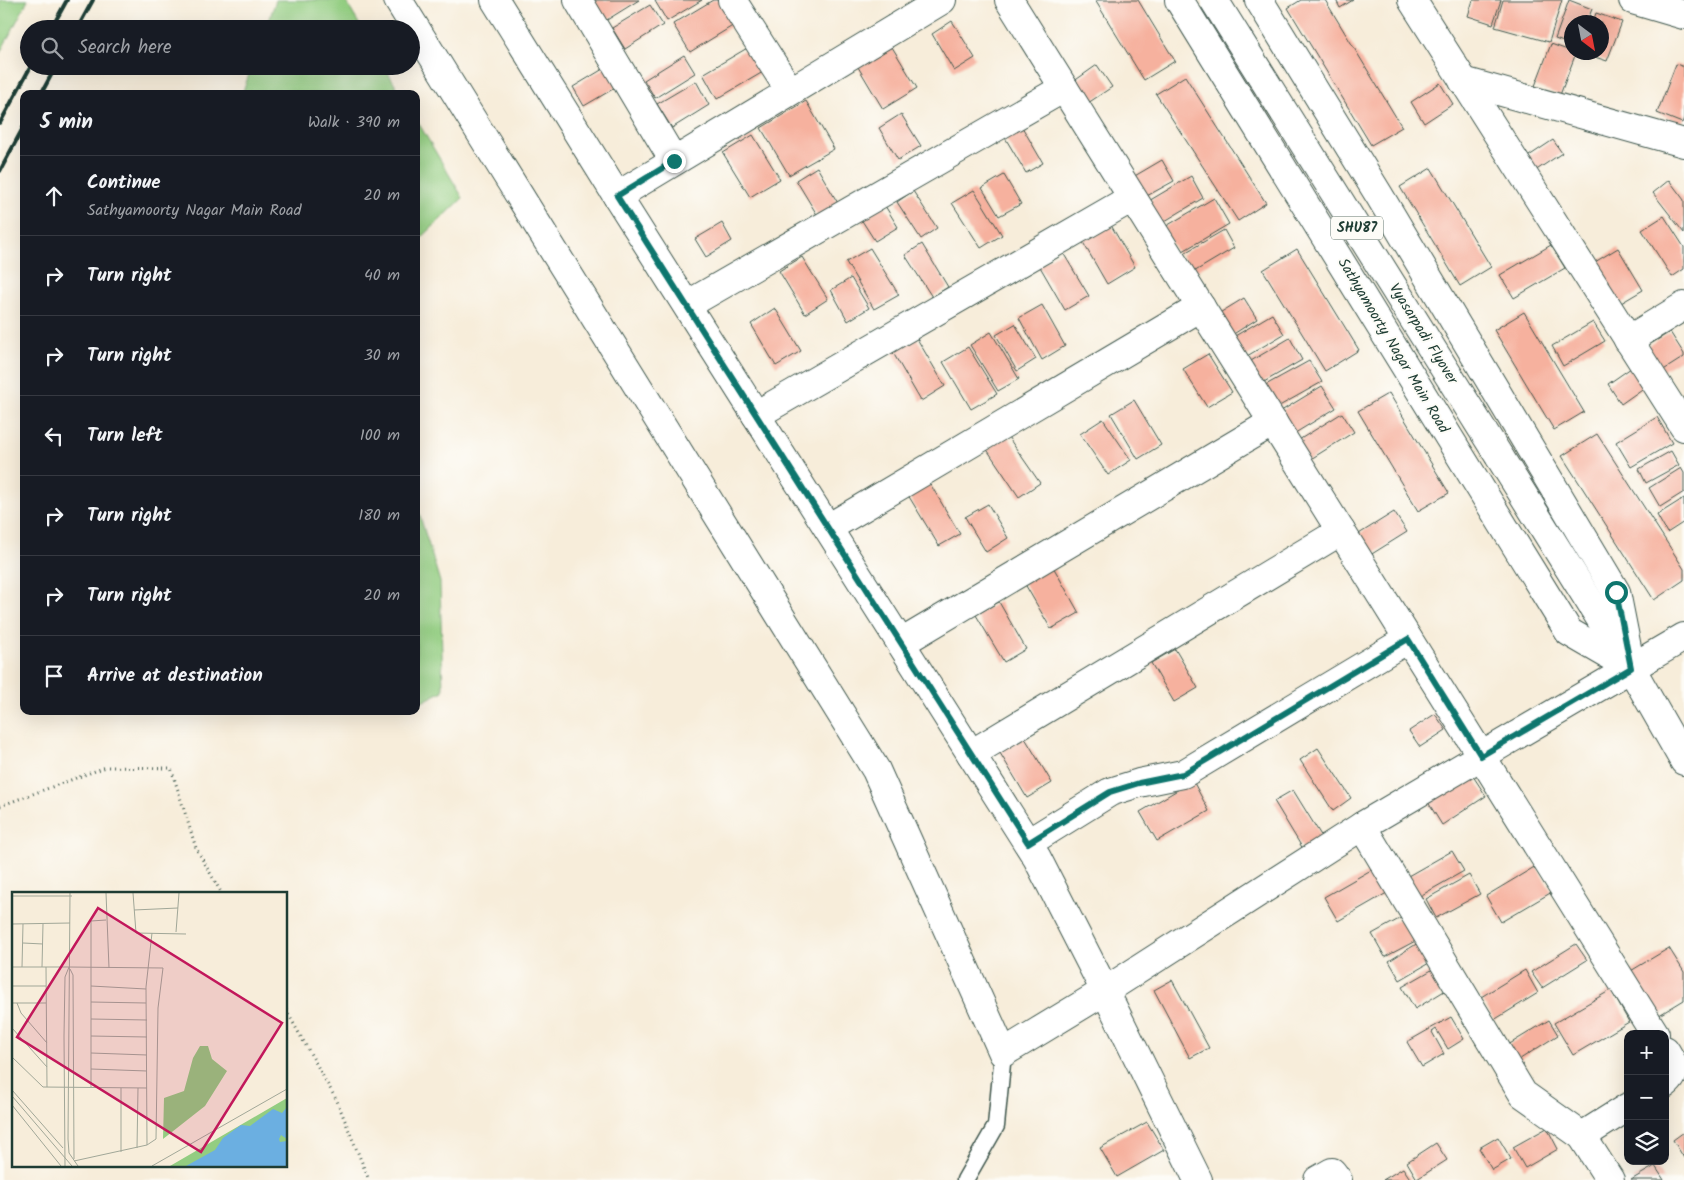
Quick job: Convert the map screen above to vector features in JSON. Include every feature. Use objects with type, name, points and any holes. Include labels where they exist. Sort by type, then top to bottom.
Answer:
[{"type":"street","points":[[398,0],[410,20]]},
{"type":"street","points":[[495,0],[756,416],[1038,858],[1198,1180]]},
{"type":"street","points":[[578,0],[674,161]]},
{"type":"street","points":[[732,0],[790,92]]},
{"type":"street","points":[[617,196],[942,0]]},
{"type":"street","points":[[1008,0],[1652,1030]]},
{"type":"street","name":"Sathyamoorty Nagar Main Road","points":[[1180,0],[1568,632],[1631,668]]},
{"type":"street","name":"Vyasarpadi Flyover","points":[[1214,0],[1631,668]]},
{"type":"street","points":[[1259,0],[1379,195],[1616,592],[1631,668],[1684,761]]},
{"type":"street","points":[[1412,0],[1684,427]]},
{"type":"street","points":[[1633,0],[1684,15]]},
{"type":"street","points":[[420,35],[876,770],[1003,1054],[1105,991],[1362,826],[1684,637]]},
{"type":"street","points":[[1463,81],[1684,143]]},
{"type":"street","points":[[686,305],[1064,88]]},
{"type":"street","points":[[1322,230],[1379,195]]},
{"type":"street","points":[[756,416],[1132,198]]},
{"type":"street","points":[[1628,340],[1684,306]]},
{"type":"street","points":[[828,528],[1201,307]]},
{"type":"street","points":[[901,643],[1272,422]]},
{"type":"street","points":[[971,754],[1341,531]]},
{"type":"street","points":[[1028,843],[1110,792],[1139,783],[1183,774],[1408,639]]},
{"type":"street","points":[[1362,826],[1523,1094],[1582,1136],[1610,1180]]},
{"type":"street","points":[[1669,1057],[1674,1065],[1674,1074],[1669,1080]]},
{"type":"street","points":[[1582,1136],[1624,1110]]},
{"type":"street","points":[[1318,1180],[1332,1172],[1338,1180]]},
{"type":"lane","points":[[965,1180],[996,1126],[1003,1054]]},
{"type":"path","points":[[0,806],[106,767],[171,768],[196,848],[221,892]]},
{"type":"path","points":[[288,1014],[336,1101],[369,1180]]},
{"type":"green space","points":[[0,0],[28,0],[0,53]]},
{"type":"green space","points":[[276,0],[345,0],[357,20],[269,20]]},
{"type":"green space","points":[[249,75],[389,75],[399,90],[243,90]]},
{"type":"green space","points":[[420,126],[463,198],[420,239]]},
{"type":"green space","points":[[420,516],[440,582],[443,691],[420,703]]},
{"type":"building","points":[[594,0],[639,0],[602,23]]},
{"type":"building","points":[[656,0],[702,0],[667,21]]},
{"type":"building","points":[[713,0],[726,0],[739,22],[690,52],[673,24]]},
{"type":"building","points":[[1095,0],[1138,0],[1175,61],[1144,80]]},
{"type":"building","points":[[1301,0],[1325,0],[1402,127],[1371,145],[1288,8]]},
{"type":"building","points":[[1336,0],[1353,0],[1340,8]]},
{"type":"building","points":[[1473,0],[1501,0],[1493,24],[1468,16]]},
{"type":"building","points":[[1503,0],[1562,0],[1549,42],[1495,27]]},
{"type":"building","points":[[1569,0],[1592,9],[1590,15],[1564,15],[1564,42],[1555,39]]},
{"type":"building","points":[[650,5],[663,25],[625,49],[612,28]]},
{"type":"building","points":[[1609,18],[1622,22],[1609,56]]},
{"type":"building","points":[[952,21],[975,58],[954,71],[932,34]]},
{"type":"building","points":[[1551,44],[1564,49],[1564,60],[1573,60],[1560,95],[1535,86]]},
{"type":"building","points":[[749,47],[763,72],[717,99],[703,74]]},
{"type":"building","points":[[892,47],[917,88],[883,109],[858,67]]},
{"type":"building","points":[[684,55],[695,73],[655,98],[644,80]]},
{"type":"building","points":[[613,63],[625,82],[584,106],[573,87]]},
{"type":"building","points":[[1676,64],[1684,67],[1684,118],[1682,123],[1657,113]]},
{"type":"building","points":[[1097,65],[1112,87],[1085,105],[1070,84]]},
{"type":"building","points":[[1185,76],[1266,203],[1238,221],[1156,94]]},
{"type":"building","points":[[696,81],[709,105],[672,128],[657,104]]},
{"type":"building","points":[[1440,83],[1453,104],[1424,123],[1411,102]]},
{"type":"building","points":[[806,101],[834,149],[789,175],[761,128]]},
{"type":"building","points":[[901,114],[921,146],[898,160],[879,128]]},
{"type":"building","points":[[1018,120],[1043,163],[1026,173],[1001,131]]},
{"type":"building","points":[[753,135],[780,179],[750,197],[723,153]]},
{"type":"building","points":[[1553,140],[1562,153],[1535,171],[1526,158]]},
{"type":"building","points":[[1162,160],[1174,181],[1145,197],[1133,177]]},
{"type":"building","points":[[817,167],[839,205],[819,218],[796,180]]},
{"type":"building","points":[[1431,168],[1491,267],[1460,286],[1400,187]]},
{"type":"building","points":[[1004,175],[1021,204],[999,216],[982,188]]},
{"type":"building","points":[[1191,176],[1203,198],[1160,224],[1147,202]]},
{"type":"building","points":[[1669,180],[1684,200],[1684,233],[1653,193]]},
{"type":"building","points":[[974,190],[1002,235],[981,248],[952,203]]},
{"type":"building","points":[[913,191],[937,228],[921,239],[897,202]]},
{"type":"building","points":[[1214,198],[1229,224],[1178,254],[1163,228]]},
{"type":"building","points":[[882,201],[898,227],[875,241],[859,216]]},
{"type":"building","points":[[1664,216],[1684,247],[1684,269],[1672,277],[1642,230]]},
{"type":"building","points":[[1108,220],[1135,267],[1107,284],[1080,237]]},
{"type":"building","points":[[722,223],[732,241],[706,257],[695,239]]},
{"type":"building","points":[[1224,230],[1234,248],[1192,273],[1181,255]]},
{"type":"building","points":[[922,244],[948,287],[932,297],[905,255]]},
{"type":"building","points":[[1551,245],[1565,268],[1514,298],[1500,275]]},
{"type":"building","points":[[870,248],[899,295],[874,309],[846,262]]},
{"type":"building","points":[[1618,248],[1643,290],[1616,306],[1590,265]]},
{"type":"building","points":[[1297,249],[1359,350],[1325,371],[1263,270]]},
{"type":"building","points":[[1062,251],[1089,296],[1065,310],[1039,265]]},
{"type":"building","points":[[802,257],[828,299],[805,314],[779,271]]},
{"type":"building","points":[[851,278],[869,308],[848,321],[831,290]]},
{"type":"building","points":[[1244,298],[1257,319],[1232,335],[1218,314]]},
{"type":"building","points":[[1042,305],[1065,346],[1042,360],[1019,318]]},
{"type":"building","points":[[775,308],[801,351],[776,366],[751,324]]},
{"type":"building","points":[[1524,312],[1584,412],[1554,430],[1494,330]]},
{"type":"building","points":[[1272,314],[1284,334],[1242,359],[1230,339]]},
{"type":"building","points":[[1593,322],[1605,341],[1563,366],[1552,346]]},
{"type":"building","points":[[1015,324],[1036,359],[1017,371],[996,335]]},
{"type":"building","points":[[991,332],[1019,379],[998,391],[970,345]]},
{"type":"building","points":[[1670,332],[1684,357],[1662,371],[1646,347]]},
{"type":"building","points":[[916,337],[945,386],[921,401],[892,351]]},
{"type":"building","points":[[1290,338],[1302,360],[1257,386],[1244,365]]},
{"type":"building","points":[[968,347],[997,394],[971,409],[943,362]]},
{"type":"building","points":[[1208,354],[1232,392],[1207,407],[1183,369]]},
{"type":"building","points":[[1309,361],[1322,382],[1274,409],[1262,387]]},
{"type":"building","points":[[1631,368],[1645,387],[1621,404],[1608,384]]},
{"type":"building","points":[[1322,386],[1336,408],[1287,438],[1273,416]]},
{"type":"building","points":[[1389,393],[1449,493],[1418,511],[1358,411]]},
{"type":"building","points":[[1134,400],[1161,445],[1138,459],[1111,414]]},
{"type":"building","points":[[1342,413],[1354,432],[1306,462],[1294,443]]},
{"type":"building","points":[[1657,417],[1672,443],[1631,467],[1616,442]]},
{"type":"building","points":[[1103,419],[1131,460],[1108,475],[1080,434]]},
{"type":"building","points":[[1006,434],[1040,483],[1019,497],[986,448]]},
{"type":"building","points":[[1597,434],[1684,569],[1684,580],[1654,600],[1562,456]]},
{"type":"building","points":[[1671,451],[1679,465],[1646,483],[1639,469]]},
{"type":"building","points":[[1681,468],[1684,473],[1684,492],[1660,507],[1649,488]]},
{"type":"building","points":[[929,482],[960,534],[939,546],[908,495]]},
{"type":"building","points":[[1684,498],[1684,522],[1667,533],[1657,515]]},
{"type":"building","points":[[988,504],[1008,538],[986,552],[965,517]]},
{"type":"building","points":[[1394,512],[1407,532],[1367,557],[1354,537]]},
{"type":"building","points":[[1051,563],[1079,613],[1051,629],[1022,579]]},
{"type":"building","points":[[999,602],[1026,649],[1004,662],[976,615]]},
{"type":"building","points":[[1175,649],[1198,688],[1174,702],[1151,663]]},
{"type":"building","points":[[1435,714],[1446,730],[1420,747],[1409,731]]},
{"type":"building","points":[[1022,733],[1052,783],[1027,798],[997,748]]},
{"type":"building","points":[[1318,748],[1351,798],[1333,811],[1300,760]]},
{"type":"building","points":[[1469,770],[1486,796],[1442,825],[1426,799]]},
{"type":"building","points":[[1193,781],[1209,811],[1157,841],[1140,812]]},
{"type":"building","points":[[1293,790],[1322,837],[1303,849],[1274,801]]},
{"type":"building","points":[[1452,851],[1464,871],[1420,896],[1408,876]]},
{"type":"building","points":[[1378,866],[1392,890],[1338,921],[1324,897]]},
{"type":"building","points":[[1536,866],[1552,892],[1501,922],[1486,896]]},
{"type":"building","points":[[1469,875],[1480,894],[1436,918],[1426,899]]},
{"type":"building","points":[[1408,914],[1421,938],[1385,957],[1372,934]]},
{"type":"building","points":[[1418,943],[1429,963],[1400,980],[1389,961]]},
{"type":"building","points":[[1576,944],[1587,960],[1542,988],[1531,972]]},
{"type":"building","points":[[1669,948],[1684,972],[1684,1000],[1651,1020],[1624,975]]},
{"type":"building","points":[[1442,964],[1454,985],[1415,1009],[1402,987]]},
{"type":"building","points":[[1525,970],[1538,993],[1494,1020],[1481,997]]},
{"type":"building","points":[[1172,980],[1209,1048],[1190,1058],[1154,990]]},
{"type":"building","points":[[1611,990],[1629,1022],[1573,1055],[1554,1023]]},
{"type":"building","points":[[1451,1017],[1464,1039],[1448,1049],[1436,1029],[1432,1032],[1444,1054],[1422,1067],[1407,1042]]},
{"type":"building","points":[[1549,1020],[1558,1035],[1517,1061],[1508,1045]]},
{"type":"building","points":[[1147,1122],[1164,1150],[1117,1177],[1100,1148]]},
{"type":"building","points":[[1547,1128],[1558,1149],[1525,1168],[1513,1147]]},
{"type":"building","points":[[1684,1132],[1684,1158],[1673,1140]]},
{"type":"building","points":[[1498,1137],[1511,1159],[1492,1170],[1479,1148]]},
{"type":"building","points":[[1436,1143],[1447,1160],[1417,1179],[1407,1162]]},
{"type":"building","points":[[1655,1166],[1664,1180],[1631,1180]]},
{"type":"building","points":[[1403,1168],[1411,1180],[1383,1180]]},
{"type":"railway","points":[[56,20],[67,0]]},
{"type":"railway","points":[[82,20],[93,0]]},
{"type":"railway","points":[[0,123],[26,75]]},
{"type":"railway","points":[[43,90],[51,75]]},
{"type":"railway","points":[[0,171],[20,134]]},
{"type":"route","points":[[674,161],[617,196],[1028,843],[1110,792],[1139,783],[1183,774],[1408,639],[1481,756],[1631,668],[1616,592]]}]
